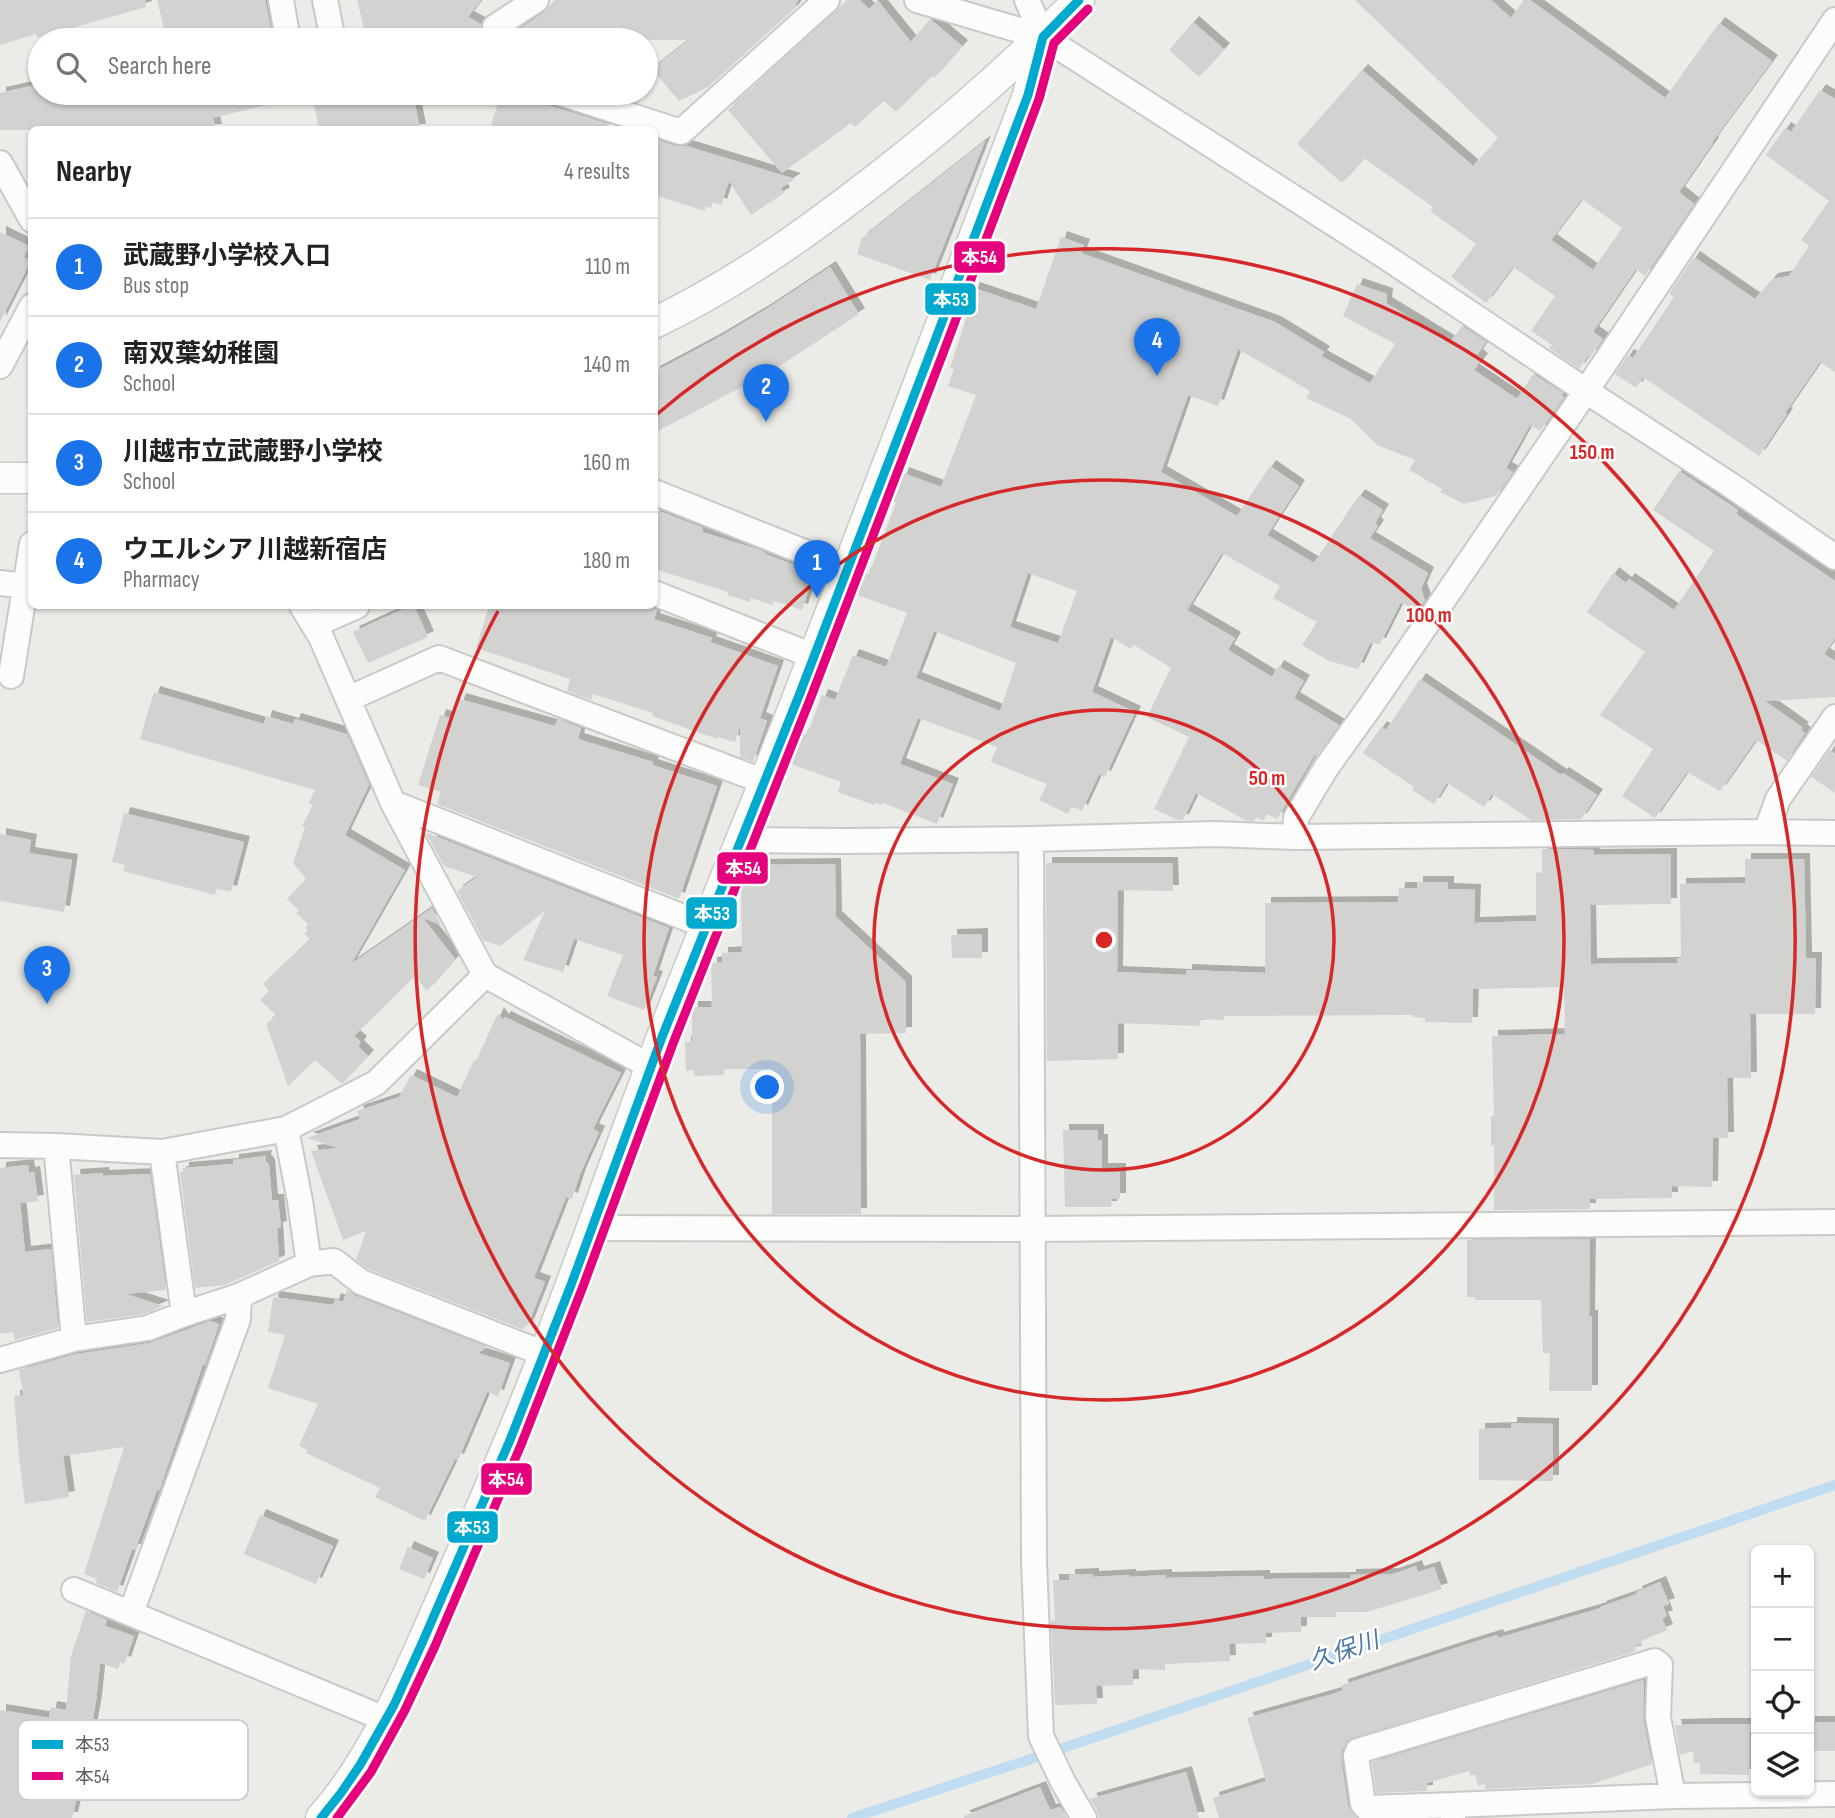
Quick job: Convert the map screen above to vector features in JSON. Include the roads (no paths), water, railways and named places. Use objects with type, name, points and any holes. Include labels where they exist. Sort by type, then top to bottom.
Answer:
[{"type":"street","points":[[282,0],[286,28]]},
{"type":"street","points":[[325,0],[331,28]]},
{"type":"street","points":[[495,28],[536,0]]},
{"type":"street","points":[[598,105],[681,132],[827,0]]},
{"type":"street","points":[[917,0],[1043,37],[1386,257],[1835,557]]},
{"type":"street","points":[[321,1818],[359,1768],[417,1654],[489,1491],[545,1354],[651,1067],[765,782],[1028,95],[1043,37],[1027,0]]},
{"type":"street","points":[[658,321],[736,279],[824,220],[927,139],[1043,37],[1079,0]]},
{"type":"street","points":[[1296,836],[1296,818],[1326,768],[1476,553],[1835,20]]},
{"type":"street","points":[[0,163],[28,213]]},
{"type":"street","points":[[0,366],[28,314]]},
{"type":"street","points":[[0,478],[28,478]]},
{"type":"street","points":[[658,494],[847,569]]},
{"type":"street","points":[[11,676],[12,584],[28,552]]},
{"type":"street","points":[[658,595],[813,656]]},
{"type":"street","points":[[341,609],[308,615],[321,637],[393,803],[485,975],[651,1067]]},
{"type":"street","points":[[348,699],[439,659],[765,782]]},
{"type":"street","points":[[1766,832],[1778,800],[1835,717]]},
{"type":"street","points":[[393,803],[706,926]]},
{"type":"street","points":[[740,840],[1031,839],[1215,834],[1296,836],[1835,833]]},
{"type":"street","points":[[1031,839],[1034,1561],[1041,1736],[1084,1818]]},
{"type":"street","points":[[0,1145],[162,1152],[286,1129],[376,1083],[485,975]]},
{"type":"street","points":[[286,1129],[309,1264]]},
{"type":"street","points":[[56,1146],[74,1339]]},
{"type":"street","points":[[162,1152],[184,1314]]},
{"type":"street","points":[[591,1228],[1034,1229],[1835,1222]]},
{"type":"street","points":[[0,1360],[74,1339],[148,1328],[239,1296],[309,1264],[334,1261],[361,1282],[545,1354]]},
{"type":"street","points":[[131,1613],[238,1319],[239,1296]]},
{"type":"street","points":[[74,1590],[385,1719]]},
{"type":"street","points":[[1673,1796],[1658,1717],[1660,1665],[1655,1661],[1358,1751],[1356,1756],[1363,1804],[1367,1808],[1453,1812],[1673,1796],[1835,1794]]},
{"type":"waterway","name":"久保川","points":[[852,1818],[1835,1485]]},
{"type":"place","name":"ウエルシア 川越新宿店","points":[[1157,376]]},
{"type":"place","name":"南双葉幼稚園","points":[[766,422]]},
{"type":"place","name":"武蔵野小学校入口","points":[[817,598]]},
{"type":"place","name":"川越市立武蔵野小学校","points":[[47,1004]]}]
